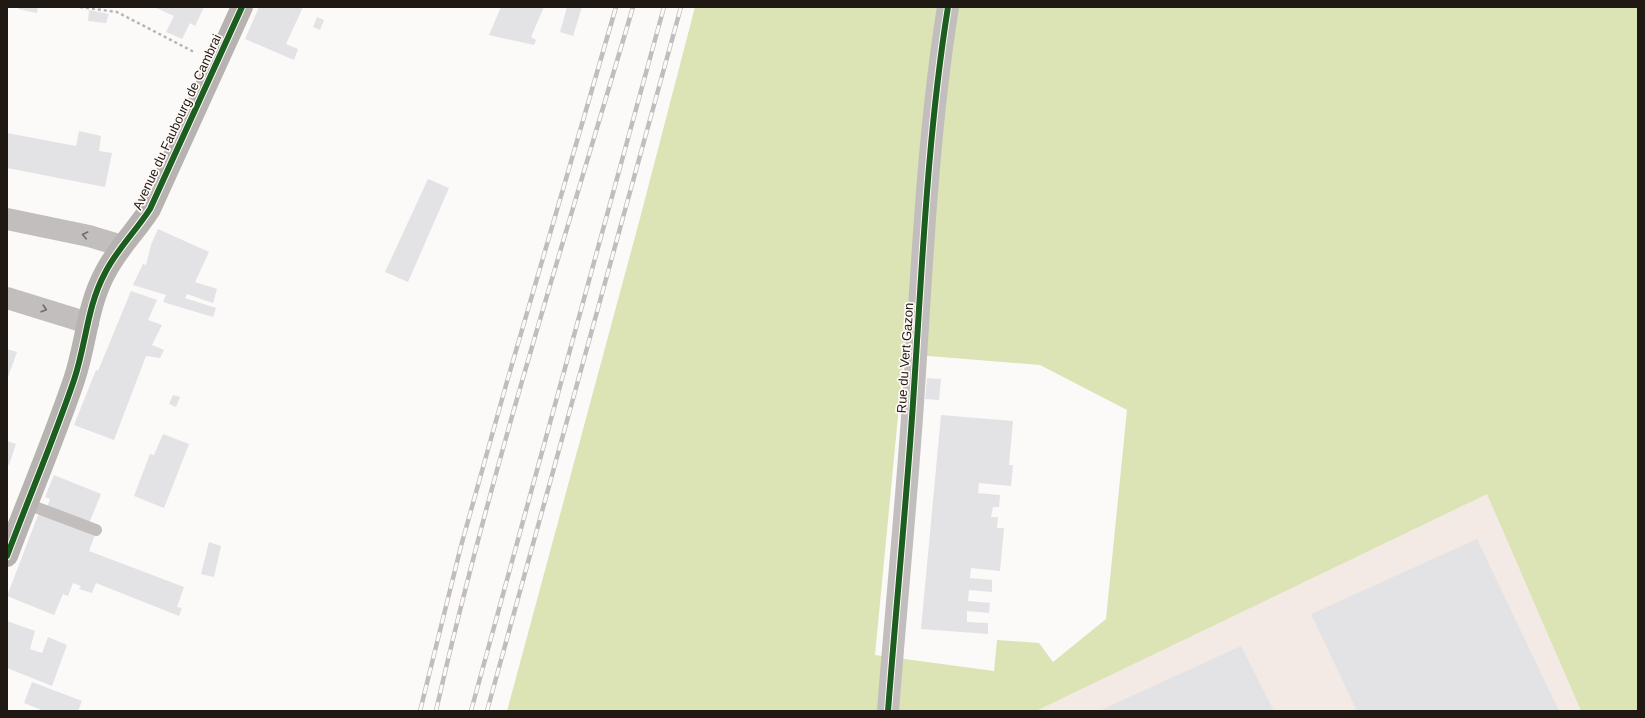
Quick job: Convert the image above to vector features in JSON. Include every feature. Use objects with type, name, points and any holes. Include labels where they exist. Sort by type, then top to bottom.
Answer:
[{"type":"street","name":"Avenue du Faubourg de Cambrai","points":[[7,556],[74,380],[80,361],[92,301],[112,259],[150,208],[242,7]]},
{"type":"street","name":"Rue du Vert Gazon","points":[[888,711],[913,405],[926,191],[948,7]]},
{"type":"street","points":[[7,219],[89,236],[122,246]]},
{"type":"street","points":[[7,298],[88,323]]},
{"type":"lane","points":[[27,504],[96,530]]},
{"type":"path","points":[[80,7],[117,12],[217,63]]},
{"type":"shaded area","points":[[1487,493],[1581,711],[1036,711]]},
{"type":"green space","points":[[695,7],[1638,7],[1638,711],[1581,711],[1487,494],[1036,711],[507,711],[639,222]],"holes":[[[904,354],[1040,365],[1127,410],[1106,619],[1053,662],[1039,643],[997,640],[994,671],[875,655]]]},
{"type":"building","points":[[19,7],[38,7],[37,13],[18,9]]},
{"type":"building","points":[[154,7],[204,7],[195,26],[190,23],[182,39],[166,32],[174,16]]},
{"type":"building","points":[[259,7],[303,7],[286,44],[298,49],[294,60],[245,39]]},
{"type":"building","points":[[501,7],[544,7],[531,37],[536,40],[534,45],[489,35]]},
{"type":"building","points":[[567,7],[582,7],[573,36],[560,32]]},
{"type":"building","points":[[89,10],[109,14],[106,23],[88,21]]},
{"type":"building","points":[[317,17],[324,20],[320,30],[313,27]]},
{"type":"building","points":[[79,131],[101,136],[99,151],[112,153],[105,187],[7,168],[7,133],[76,146]]},
{"type":"building","points":[[428,179],[449,188],[408,282],[385,272]]},
{"type":"building","points":[[158,229],[209,252],[195,282],[217,289],[213,303],[187,294],[185,298],[216,308],[213,317],[163,302],[166,295],[133,285],[143,264],[146,265],[151,245]]},
{"type":"building","points":[[131,291],[157,300],[148,320],[162,325],[152,345],[164,350],[160,358],[146,356],[114,440],[74,425],[96,370],[98,371]]},
{"type":"building","points":[[7,349],[17,352],[7,380]]},
{"type":"building","points":[[927,378],[941,379],[939,400],[925,399]]},
{"type":"building","points":[[173,395],[180,397],[176,407],[169,404]]},
{"type":"building","points":[[941,415],[1013,421],[1009,465],[1013,465],[1011,486],[979,483],[978,493],[1000,495],[999,507],[993,507],[991,517],[998,517],[997,528],[1004,528],[1000,571],[971,568],[970,578],[992,580],[992,592],[969,590],[968,601],[990,603],[989,613],[967,611],[967,622],[988,623],[988,634],[921,629]]},
{"type":"building","points":[[163,434],[189,444],[164,508],[134,496],[150,454],[154,455]]},
{"type":"building","points":[[7,441],[16,444],[9,465],[7,464]]},
{"type":"building","points":[[54,475],[101,494],[88,526],[46,510],[50,499],[45,497]]},
{"type":"building","points":[[40,510],[96,532],[89,551],[184,587],[177,607],[182,608],[179,616],[96,583],[92,593],[79,589],[81,586],[73,583],[68,596],[63,594],[54,615],[7,596]]},
{"type":"building","points":[[1477,539],[1559,711],[1357,711],[1311,614]]},
{"type":"building","points":[[209,542],[221,546],[214,577],[201,574]]},
{"type":"building","points":[[7,621],[35,631],[30,649],[42,653],[48,637],[67,645],[52,686],[7,668]]},
{"type":"building","points":[[1241,646],[1274,711],[1099,711]]},
{"type":"building","points":[[32,682],[82,701],[78,711],[44,711],[24,703]]},
{"type":"railway","points":[[420,711],[461,546],[506,385],[616,7]]},
{"type":"railway","points":[[436,711],[457,622],[504,445],[633,7]]},
{"type":"railway","points":[[471,711],[664,7]]},
{"type":"railway","points":[[487,711],[681,7]]},
{"type":"cycle path","points":[[7,556],[74,380],[90,312],[99,286],[115,256],[150,209],[242,7]]},
{"type":"cycle path","points":[[888,711],[910,442],[930,155],[948,7]]}]
